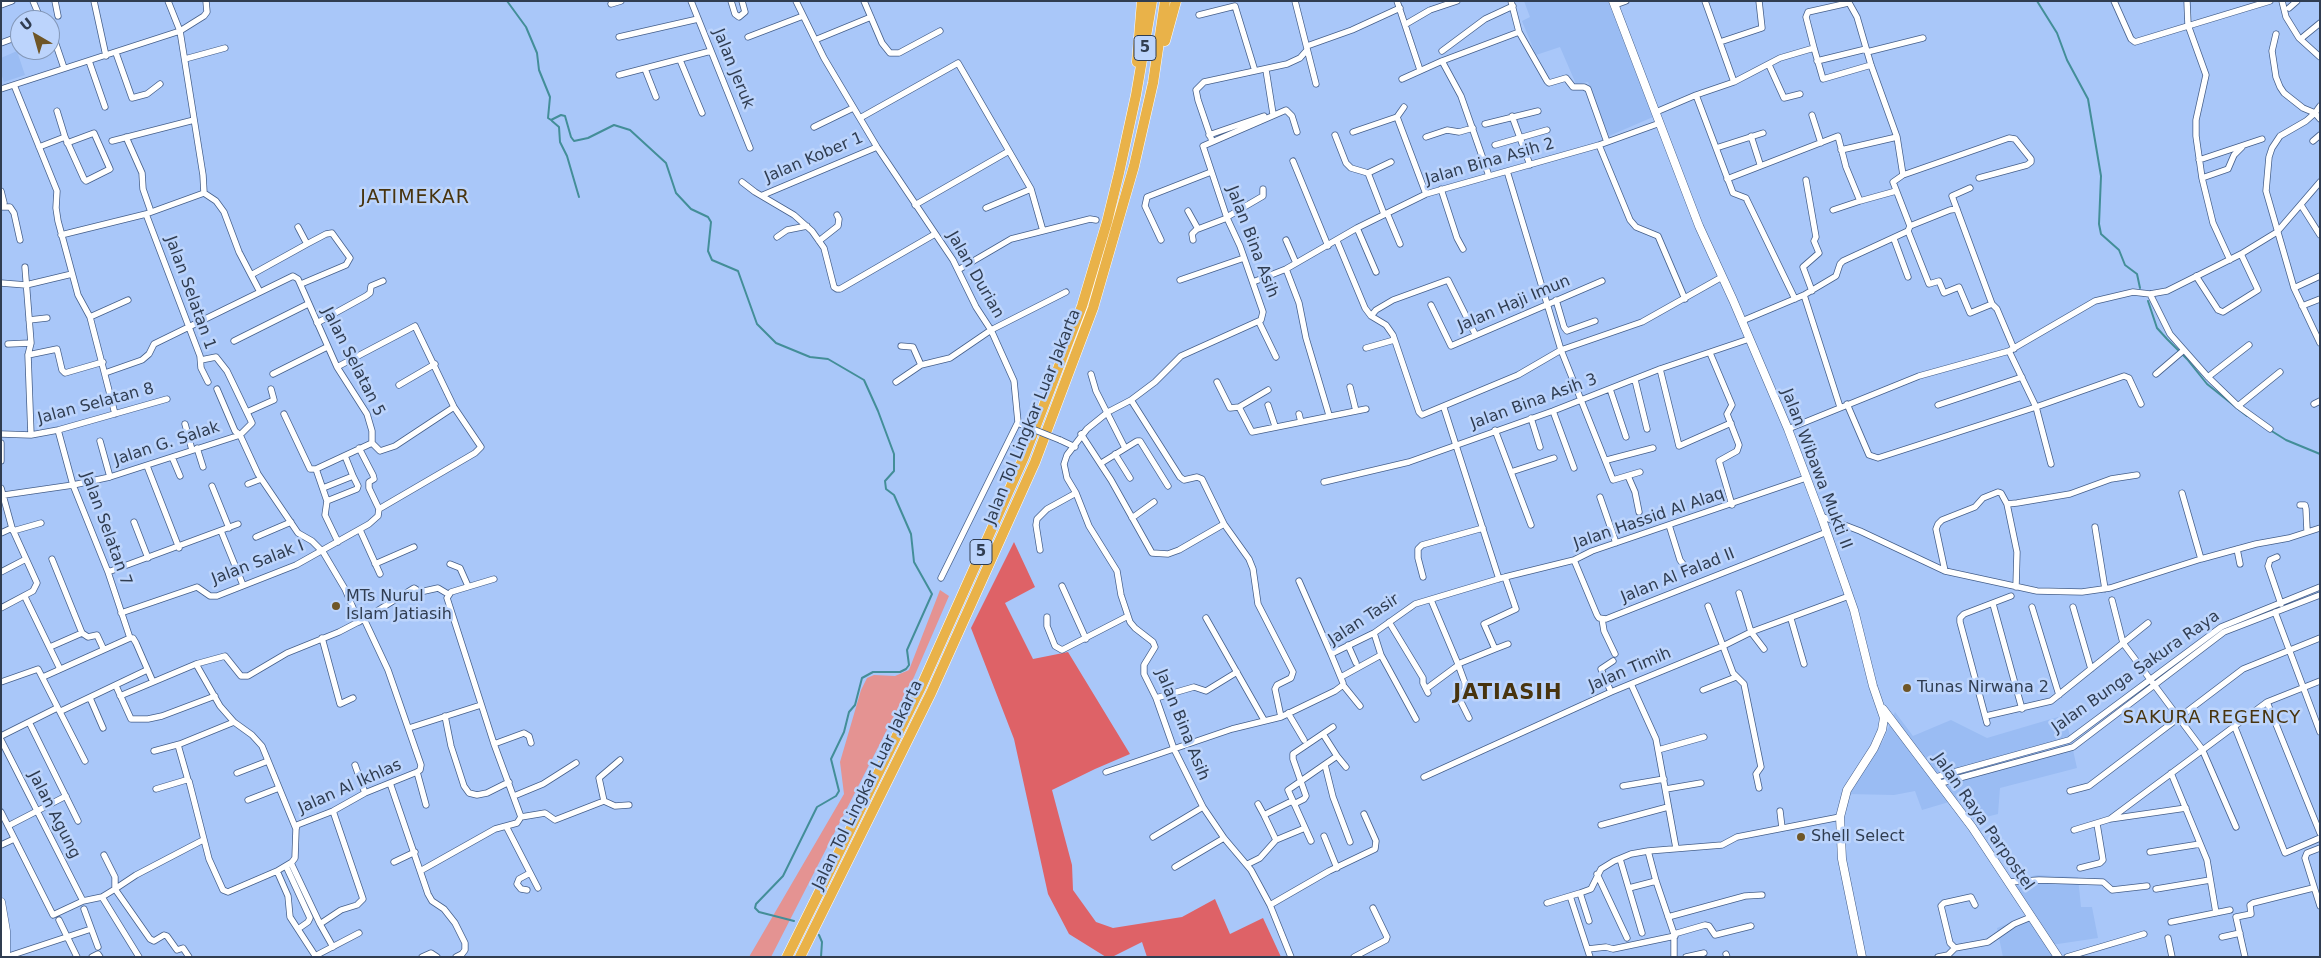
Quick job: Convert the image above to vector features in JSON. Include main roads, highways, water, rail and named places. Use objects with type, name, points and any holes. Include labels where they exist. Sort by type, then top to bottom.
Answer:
[{"type":"highway","points":[[1136,95],[1142,1]]},
{"type":"highway","name":"Jalan Tol Lingkar Luar Jakarta","points":[[787,957],[920,687],[1024,457],[1082,306],[1107,222],[1136,95],[1152,1]]},
{"type":"highway","name":"Jalan Tol Lingkar Luar Jakarta","points":[[800,957],[898,762],[1035,462],[1093,308],[1134,166],[1153,83],[1166,1]]},
{"type":"highway","points":[[1153,83],[1176,1]]},
{"type":"main road","name":"Jalan Wibawa Mukti II","points":[[1614,3],[1699,226],[1788,429],[1849,596],[1873,686],[1881,706],[1884,718],[1882,730],[1874,748],[1847,790],[1840,817],[1842,859],[1862,957]]},
{"type":"main road","name":"Jalan Raya Parpostel","points":[[1881,706],[1938,780],[2009,882],[2058,957]]},
{"type":"main road","points":[[1,902],[6,957]]},
{"type":"waterway","points":[[507,1],[526,27],[537,53],[539,70],[550,97],[548,118],[551,120],[561,115],[565,116],[574,141],[588,138],[614,125],[630,130],[666,163],[676,193],[691,209],[708,217],[711,222],[708,251],[712,260],[738,271],[757,324],[776,343],[810,357],[828,359],[864,380],[894,454],[894,471],[885,481],[886,489],[894,495],[911,534],[914,562],[932,594],[907,650],[909,665],[906,669],[900,672],[873,672],[862,678],[855,705],[849,712],[844,732],[831,759],[839,791],[836,796],[817,807],[783,876],[756,904],[755,908],[759,912],[794,921]]},
{"type":"waterway","points":[[2037,1],[2057,33],[2067,60],[2088,99],[2101,176],[2099,224],[2101,234],[2119,250],[2125,265],[2137,274],[2140,288]]},
{"type":"waterway","points":[[552,121],[559,127],[560,142],[567,156],[579,197]]},
{"type":"waterway","points":[[2148,301],[2157,328],[2187,359],[2207,384],[2247,416]]},
{"type":"waterway","points":[[2270,430],[2286,440],[2320,454]]},
{"type":"waterway","points":[[819,935],[822,942],[821,957]]},
{"type":"place","name":"MTs Nurul Islam Jatiasih","points":[[336,606]]},
{"type":"place","name":"Tunas Nirwana 2","points":[[1907,688]]},
{"type":"place","name":"Shell Select","points":[[1801,837]]},
{"type":"district","name":"JATIMEKAR","points":[[415,198]]},
{"type":"district","name":"JATIASIH","points":[[1508,694]]},
{"type":"district","name":"SAKURA REGENCY","points":[[2212,718]]}]
